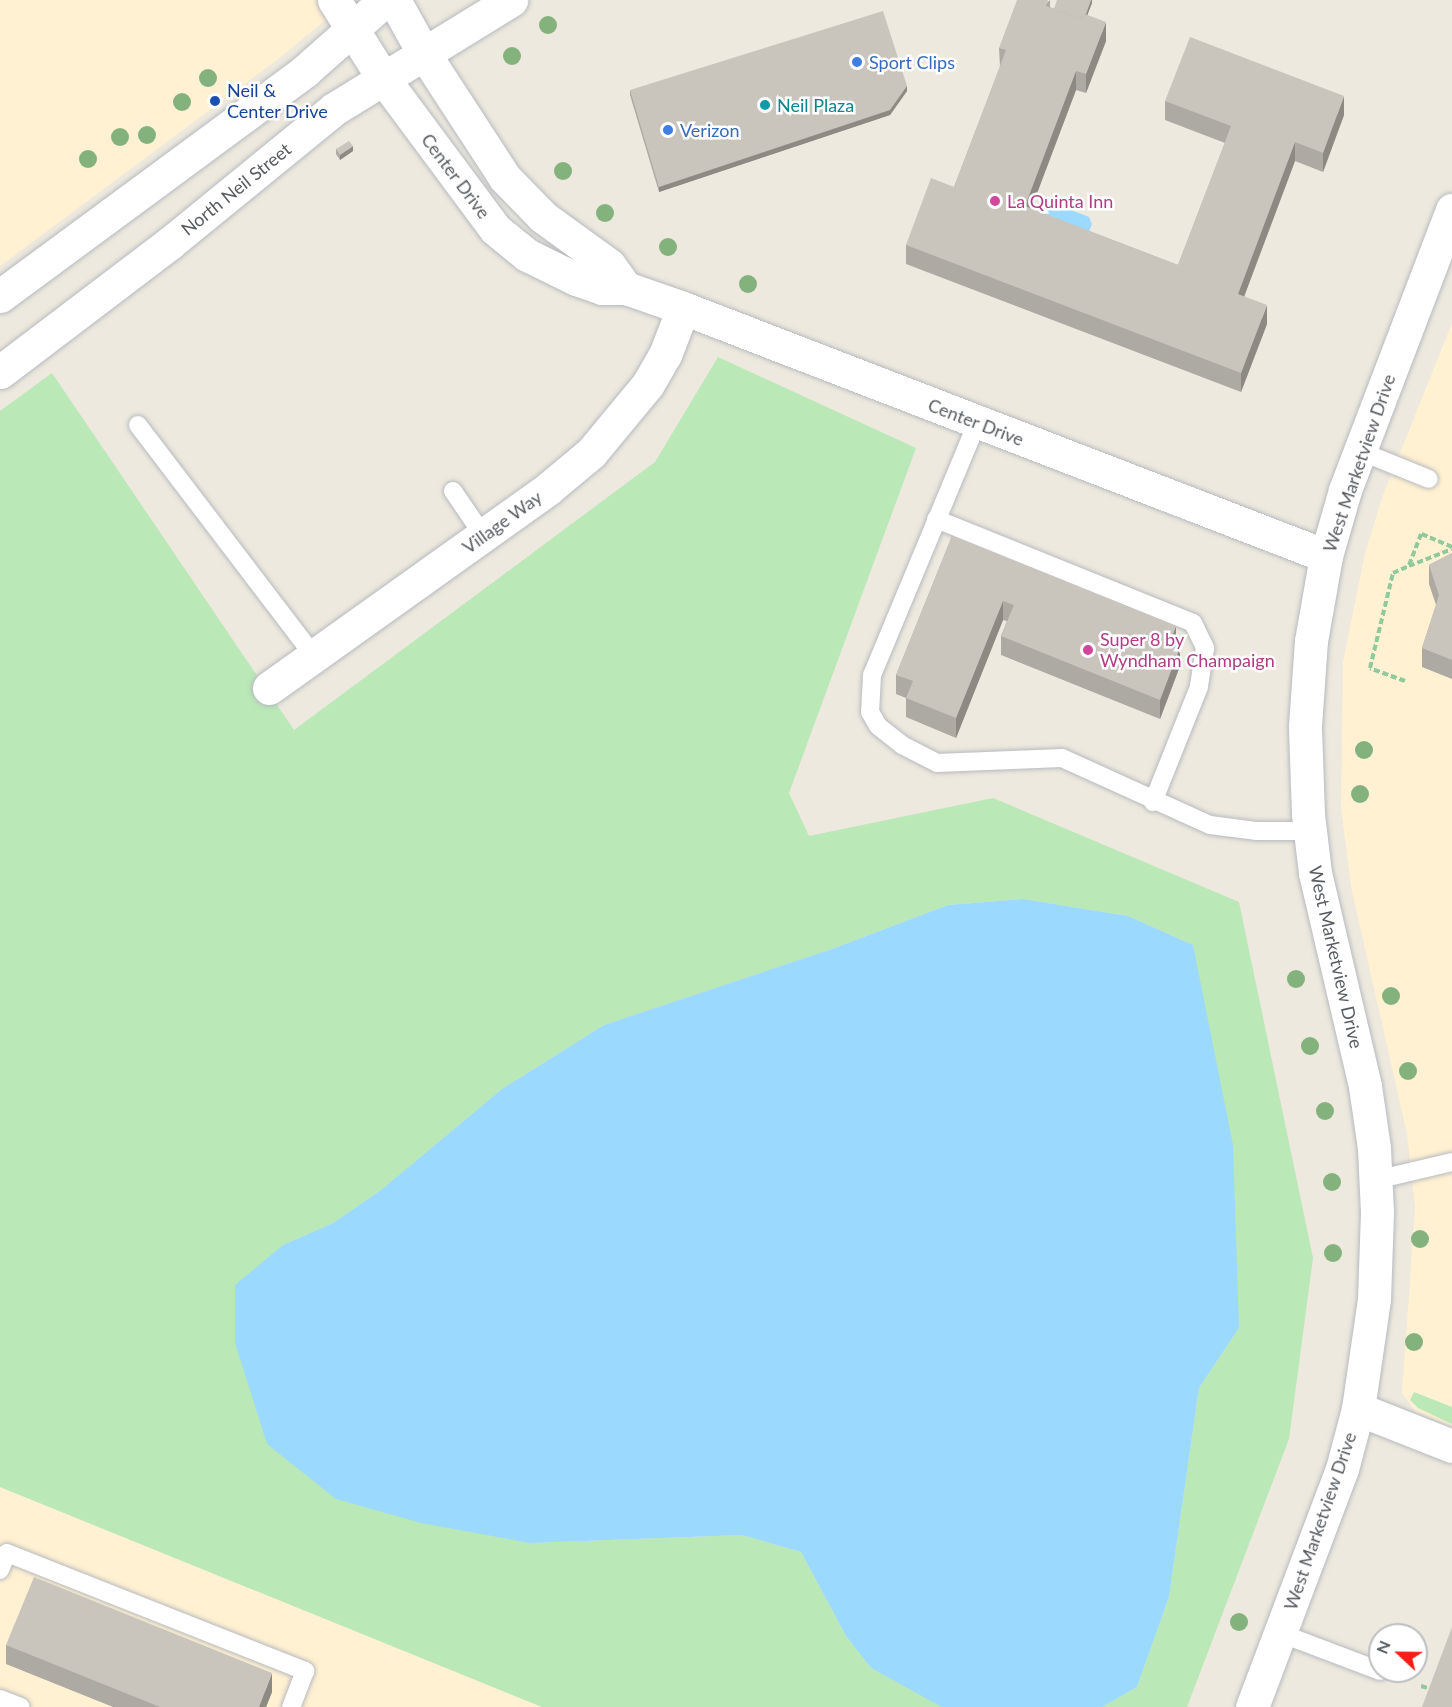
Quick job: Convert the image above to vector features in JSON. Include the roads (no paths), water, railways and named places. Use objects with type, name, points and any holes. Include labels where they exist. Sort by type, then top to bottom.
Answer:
[{"type":"main road","name":"Center Drive","points":[[334,0],[383,78],[495,229],[527,255],[576,279],[602,288],[626,288],[683,308],[1326,556]]},
{"type":"main road","points":[[0,296],[306,70],[385,0]]},
{"type":"main road","points":[[394,0],[423,52],[505,178],[543,217],[609,265],[626,288]]},
{"type":"main road","name":"North Neil Street","points":[[0,372],[171,242],[319,120],[423,52],[511,0]]},
{"type":"main road","name":"West Marketview Drive","points":[[1252,1707],[1342,1469],[1358,1409],[1374,1299],[1376,1180],[1365,1086],[1315,873],[1305,726],[1311,641],[1326,556],[1360,451],[1452,210]]},
{"type":"main road","name":"Village Way","points":[[269,688],[549,488],[617,426],[665,355],[683,308]]},
{"type":"main road","points":[[1358,1409],[1452,1446]]},
{"type":"lane","points":[[977,423],[872,675],[870,712],[878,726],[902,745],[937,763],[1062,758],[1153,802],[1210,825],[1256,831],[1311,831]]},
{"type":"lane","points":[[138,425],[315,657]]},
{"type":"lane","points":[[1360,451],[1429,479]]},
{"type":"lane","points":[[453,491],[483,535]]},
{"type":"lane","points":[[936,519],[1193,623],[1205,648],[1199,687],[1153,802]]},
{"type":"lane","points":[[1376,1180],[1452,1161]]},
{"type":"lane","points":[[0,1570],[7,1552],[305,1671],[291,1707]]},
{"type":"lane","points":[[1280,1633],[1368,1666]]},
{"type":"lane","points":[[0,1699],[21,1707]]},
{"type":"water","points":[[1053,203],[1089,217],[1092,224],[1085,241],[1041,223]]},
{"type":"water","points":[[1023,899],[1128,916],[1193,945],[1233,1145],[1239,1328],[1199,1388],[1169,1597],[1137,1687],[1102,1707],[942,1707],[871,1668],[846,1636],[801,1552],[742,1535],[530,1543],[421,1523],[336,1499],[267,1444],[235,1343],[235,1285],[283,1245],[333,1223],[381,1190],[502,1089],[604,1025],[832,949],[948,905]]},
{"type":"place","name":"Sport Clips","points":[[857,62]]},
{"type":"place","name":"Neil & Center Drive","points":[[215,101]]},
{"type":"place","name":"Neil Plaza","points":[[765,105]]},
{"type":"place","name":"Verizon","points":[[668,130]]},
{"type":"place","name":"La Quinta Inn","points":[[995,201]]},
{"type":"place","name":"Super 8 by Wyndham Champaign","points":[[1088,650]]}]
